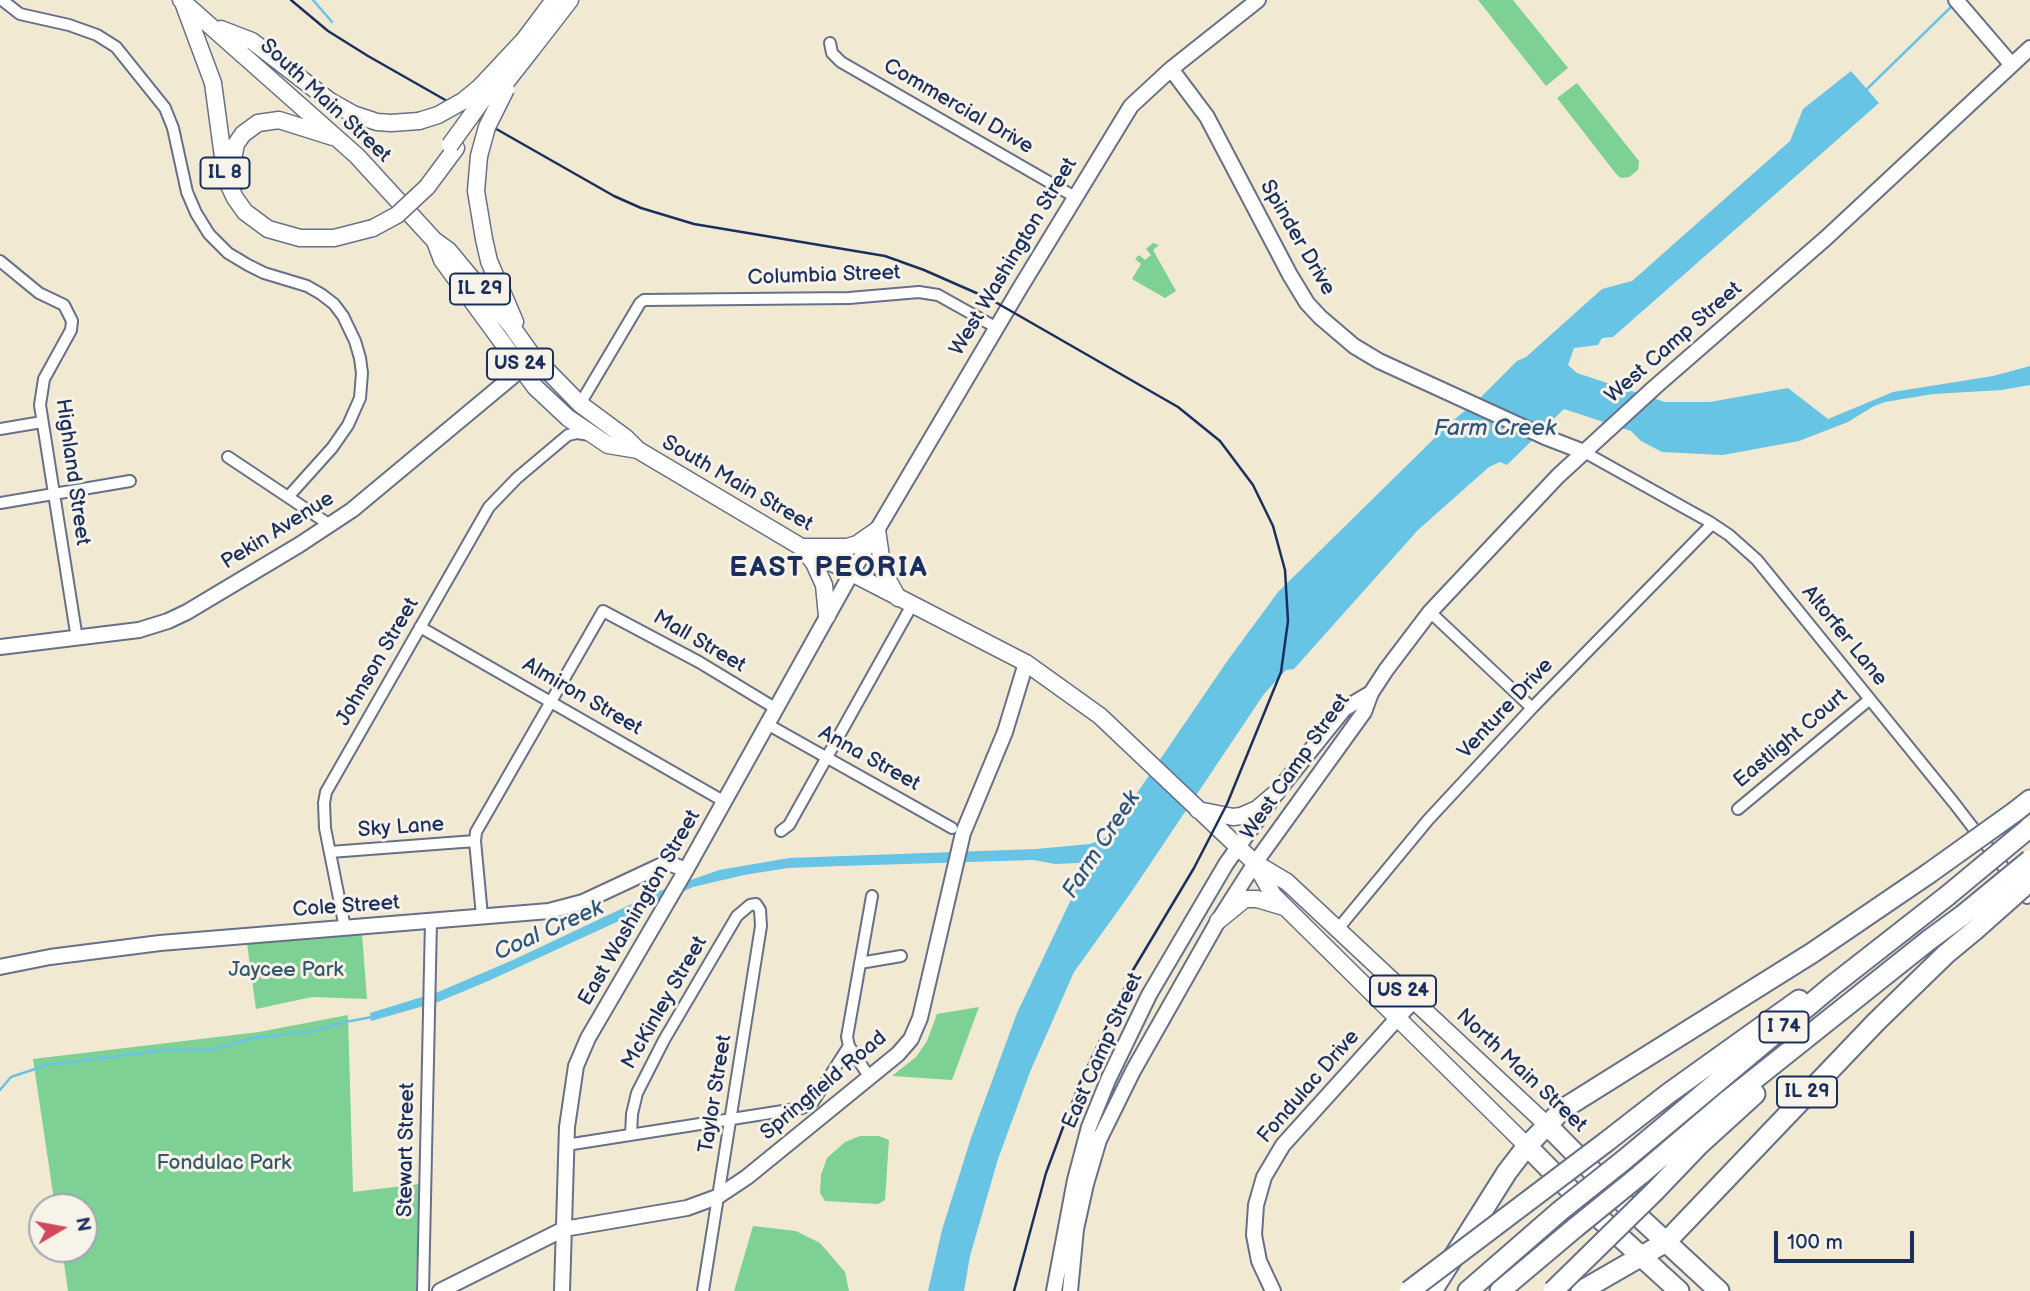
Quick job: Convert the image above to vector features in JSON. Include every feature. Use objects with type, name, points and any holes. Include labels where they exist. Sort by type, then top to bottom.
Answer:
[{"type":"highway","points":[[1432,1291],[1507,1172],[1527,1146],[1563,1109],[1823,946],[2023,806]]},
{"type":"highway","name":"I 74","points":[[1468,1291],[1560,1211],[1832,986],[2030,828]]},
{"type":"highway","name":"I 74","points":[[1500,1291],[1737,1092],[1929,940],[1969,923],[2030,860]]},
{"type":"highway","name":"IL 29","points":[[1643,1257],[1666,1242],[1876,1022],[1939,961],[1969,923],[2029,889]]},
{"type":"highway","points":[[1553,1291],[1719,1126],[1929,940]]},
{"type":"highway","points":[[1409,1291],[1669,1093],[1800,999],[1832,986]]},
{"type":"highway","name":"North Main Street","points":[[1547,1125],[1719,1291]]},
{"type":"highway","name":"North Main Street","points":[[1527,1146],[1585,1205],[1679,1291]]},
{"type":"highway","points":[[1581,1291],[1643,1257]]},
{"type":"main road","name":"South Main Street","points":[[181,0],[338,139],[389,188],[434,240],[449,251],[523,341],[529,380],[552,403],[608,445],[638,450]]},
{"type":"main road","name":"IL 8","points":[[181,0],[214,83],[226,178],[235,198],[245,212],[268,229],[300,238],[334,238],[371,224],[424,184],[528,44],[570,0]]},
{"type":"main road","name":"IL 8","points":[[523,341],[489,261],[476,191],[479,156],[491,116],[554,0]]},
{"type":"main road","name":"West Washington Street","points":[[851,574],[1131,106],[1171,69],[1258,0]]},
{"type":"main road","points":[[1956,0],[2011,64]]},
{"type":"main road","points":[[210,25],[252,41],[330,101],[353,114],[377,122],[419,121],[438,115],[463,101],[528,44]]},
{"type":"main road","name":"West Camp Street","points":[[1255,863],[1364,712],[1371,694],[1430,612],[1473,564],[1604,433],[1820,244],[2030,48]]},
{"type":"main road","name":"Spinder Drive","points":[[1171,69],[1207,117],[1290,275],[1307,303],[1320,317],[1353,346],[1378,361],[1584,452]]},
{"type":"main road","name":"IL 8","points":[[338,139],[279,120],[258,123],[243,134],[236,144],[233,165],[238,184],[246,200],[257,211],[269,220],[289,228],[323,232],[371,224]]},
{"type":"main road","name":"South Main Street","points":[[434,240],[442,260],[528,363],[638,450],[851,574]]},
{"type":"main road","name":"Pekin Avenue","points":[[0,647],[139,631],[168,621],[330,525],[374,492],[528,363]]},
{"type":"main road","points":[[803,548],[847,547],[857,544],[877,530],[883,571],[905,602]]},
{"type":"main road","points":[[803,548],[814,563],[824,585],[827,616]]},
{"type":"main road","name":"North Main Street","points":[[851,574],[1026,663],[1100,716],[1238,848],[1255,863],[1287,882],[1547,1125]]},
{"type":"main road","name":"East Washington Street","points":[[562,1291],[566,1145],[573,1078],[578,1060],[851,574]]},
{"type":"main road","name":"Springfield Road","points":[[440,1291],[564,1229],[687,1208],[720,1196],[903,1049],[918,1024],[954,866],[970,813],[1005,732],[1026,663]]},
{"type":"main road","name":"West Camp Street","points":[[1238,848],[1277,792],[1344,709],[1371,694]]},
{"type":"main road","points":[[1198,810],[1241,816],[1256,809],[1277,792]]},
{"type":"main road","name":"East Camp Street","points":[[1054,1291],[1075,1180],[1096,1108],[1149,995],[1238,848]]},
{"type":"main road","name":"North Main Street","points":[[1255,863],[1273,895],[1527,1146]]},
{"type":"main road","name":"East Camp Street","points":[[1070,1291],[1079,1212],[1099,1140],[1140,1059],[1255,863]]},
{"type":"main road","name":"Cole Street","points":[[0,967],[50,957],[160,943],[562,909],[660,866],[671,864],[682,877]]},
{"type":"main road","points":[[1219,921],[1245,900],[1257,899],[1286,907]]},
{"type":"main road","name":"Fondulac Drive","points":[[1273,1291],[1259,1261],[1254,1236],[1256,1205],[1264,1177],[1283,1145],[1413,1001]]},
{"type":"street","points":[[2,0],[20,14],[69,25],[97,35],[121,52],[165,108],[173,128],[184,184],[191,203],[209,234],[228,253],[264,273],[307,286],[328,299],[343,316],[360,358],[361,390],[348,425],[332,448],[288,497]]},
{"type":"street","name":"Commercial Drive","points":[[830,43],[832,53],[841,62],[1075,197]]},
{"type":"street","name":"Highland Street","points":[[0,261],[39,293],[64,305],[71,317],[71,330],[44,379],[41,396],[42,422],[77,639]]},
{"type":"street","name":"Columbia Street","points":[[580,404],[644,300],[849,298],[919,292],[938,295],[997,328]]},
{"type":"street","points":[[552,403],[560,414],[564,427],[562,435],[552,448]]},
{"type":"street","points":[[0,429],[42,422]]},
{"type":"street","name":"Johnson Street","points":[[345,928],[324,816],[326,792],[489,507],[508,486],[570,434],[580,433],[596,437]]},
{"type":"street","name":"Altorfer Lane","points":[[1584,452],[1712,524],[1757,560],[2029,889]]},
{"type":"street","points":[[228,457],[330,525]]},
{"type":"street","points":[[0,503],[130,481]]},
{"type":"street","name":"Venture Drive","points":[[1337,930],[1428,820],[1531,708],[1712,524]]},
{"type":"street","points":[[781,831],[789,825],[826,758],[905,602]]},
{"type":"street","name":"Mall Street","points":[[551,702],[603,611],[699,662],[775,708]]},
{"type":"street","points":[[1430,612],[1531,708]]},
{"type":"street","name":"Almiron Street","points":[[420,627],[724,802]]},
{"type":"street","name":"Eastlight Court","points":[[1738,809],[1870,699]]},
{"type":"street","points":[[482,916],[475,841],[481,824],[551,702]]},
{"type":"street","name":"Anna Street","points":[[766,724],[952,828]]},
{"type":"street","name":"Sky Lane","points":[[330,852],[475,841]]},
{"type":"street","points":[[870,1077],[849,1046],[847,1037],[872,896]]},
{"type":"street","name":"Taylor Street","points":[[703,1291],[761,926],[760,910],[756,904]]},
{"type":"street","name":"McKinley Street","points":[[631,1135],[637,1093],[664,1040],[737,916],[750,905],[756,904]]},
{"type":"street","name":"Stewart Street","points":[[423,1291],[431,921]]},
{"type":"street","points":[[860,963],[901,956]]},
{"type":"street","points":[[566,1145],[794,1111],[807,1106],[827,1082],[849,1046]]},
{"type":"green space","points":[[1478,0],[1513,0],[1568,68],[1546,86]]},
{"type":"green space","points":[[1577,83],[1639,161],[1638,170],[1629,177],[1621,178],[1617,175],[1557,98]]},
{"type":"green space","points":[[1153,243],[1159,245],[1153,250],[1176,291],[1165,298],[1132,279],[1141,264],[1135,259],[1139,255],[1145,260],[1151,255],[1146,249]]},
{"type":"green space","name":"Jaycee Park","points":[[362,934],[367,999],[312,997],[256,1009],[247,943]]},
{"type":"green space","points":[[979,1007],[952,1080],[892,1076],[916,1057],[927,1041],[937,1014]]},
{"type":"green space","name":"Fondulac Park","points":[[348,1015],[353,1192],[419,1184],[416,1291],[68,1291],[64,1263],[98,1263],[98,1193],[53,1193],[33,1059],[259,1032]]},
{"type":"green space","points":[[860,1136],[879,1136],[889,1140],[885,1200],[878,1204],[825,1201],[820,1193],[821,1175],[827,1158],[845,1142]]},
{"type":"green space","points":[[753,1226],[796,1231],[820,1243],[845,1272],[849,1291],[734,1291]]},
{"type":"water","name":"Farm Creek","points":[[1851,71],[1879,103],[1613,337],[1602,338],[1598,345],[1574,348],[1568,365],[1577,373],[1665,402],[1710,402],[1788,388],[1828,419],[1893,392],[1993,376],[2030,366],[2030,385],[2002,390],[1933,394],[1885,402],[1848,422],[1799,441],[1723,455],[1662,452],[1641,441],[1631,431],[1564,409],[1507,465],[1500,462],[1489,467],[1418,530],[1294,669],[1286,670],[1264,694],[1130,894],[1074,972],[1030,1072],[998,1159],[970,1256],[964,1291],[928,1291],[942,1230],[971,1138],[1017,1013],[1086,868],[1079,863],[1055,864],[1034,860],[840,866],[788,868],[744,875],[693,887],[438,1002],[371,1021],[370,1013],[438,992],[657,892],[719,870],[789,858],[1036,849],[1090,844],[1107,837],[1278,592],[1517,361],[1526,357],[1602,289],[1632,281],[1790,141],[1803,109]]},
{"type":"waterway","points":[[313,0],[332,22]]},
{"type":"waterway","points":[[1866,90],[1954,4]]},
{"type":"waterway","name":"Coal Creek","points":[[0,1090],[11,1077],[47,1065],[164,1050],[210,1050],[254,1038],[314,1031],[372,1017]]},
{"type":"railway","points":[[291,0],[328,31],[368,56],[614,196],[641,208],[694,224],[885,256],[990,299],[1178,407],[1220,441],[1253,485],[1273,526],[1285,570],[1288,621],[1281,672],[1227,804],[1194,868],[1133,970],[1078,1087],[1046,1173],[1014,1291]]},
{"type":"district","name":"EAST PEORIA","points":[[829,569]]}]
